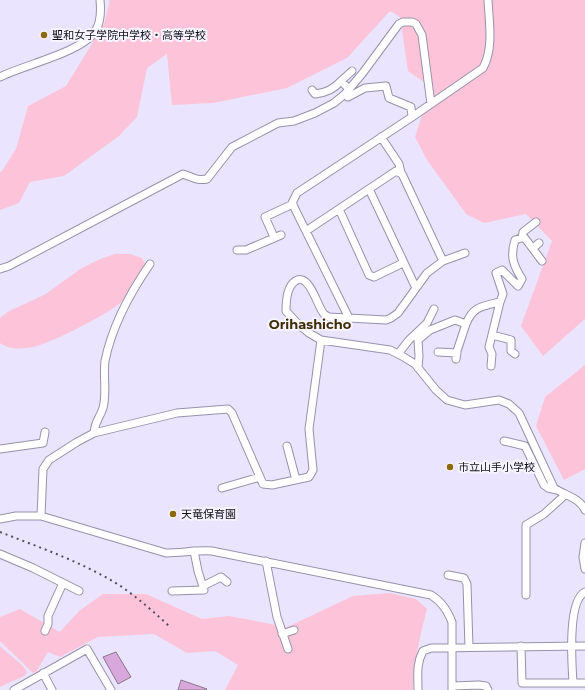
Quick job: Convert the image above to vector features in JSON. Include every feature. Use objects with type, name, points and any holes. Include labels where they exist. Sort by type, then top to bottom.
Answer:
[{"type":"street","points":[[0,77],[71,50],[86,42],[96,30],[100,18],[100,0]]},
{"type":"street","points":[[236,250],[246,250],[278,236],[266,217],[293,204],[297,193],[483,68],[490,48],[488,0]]},
{"type":"street","points":[[0,269],[9,266],[183,174],[195,180],[207,179],[232,147],[278,123],[294,121],[315,113],[334,103],[347,92],[399,24],[403,22],[412,22],[422,35],[431,104]]},
{"type":"street","points":[[312,90],[315,94],[336,87],[352,71]]},
{"type":"street","points":[[341,81],[348,97],[366,88],[386,86],[389,98],[411,107],[412,117]]},
{"type":"street","points":[[380,138],[399,164],[401,173],[443,261]]},
{"type":"street","points":[[306,231],[396,171],[401,173]]},
{"type":"street","points":[[369,189],[416,288]]},
{"type":"street","points":[[293,204],[349,318]]},
{"type":"street","points":[[339,210],[369,275],[374,277],[404,263]]},
{"type":"street","points":[[522,238],[523,232],[536,222]]},
{"type":"street","points":[[491,366],[492,354],[489,347],[503,294],[496,273],[502,270],[518,286],[522,279],[517,271],[512,252],[515,240],[524,237],[542,261]]},
{"type":"street","points":[[533,248],[539,243]]},
{"type":"street","points":[[465,252],[443,261],[426,272],[398,313],[386,320],[329,317],[323,313],[308,284],[304,280],[298,280],[292,283],[286,310],[299,325],[321,340],[390,350],[398,354],[415,364],[439,393],[447,400],[465,405],[499,400],[509,404],[519,413],[554,488],[576,500],[585,510]]},
{"type":"street","points":[[94,433],[95,424],[103,408],[105,365],[111,338],[134,288],[150,264]]},
{"type":"street","points":[[438,352],[456,356],[468,318],[477,308],[500,302]]},
{"type":"street","points":[[398,354],[409,340],[427,323],[434,309]]},
{"type":"street","points":[[418,368],[418,340],[430,330],[455,320],[466,324]]},
{"type":"street","points":[[492,335],[511,340],[511,352],[515,354]]},
{"type":"street","points":[[41,516],[43,469],[49,460],[94,433],[177,413],[228,409],[232,413],[263,484],[272,485],[310,477],[313,470],[309,430],[321,340]]},
{"type":"street","points":[[0,449],[43,443],[45,432]]},
{"type":"street","points":[[504,442],[525,446],[544,485],[548,488],[557,490]]},
{"type":"street","points":[[287,446],[296,480]]},
{"type":"street","points":[[222,488],[260,477]]},
{"type":"street","points":[[526,595],[526,525],[544,514],[565,495]]},
{"type":"street","points":[[0,519],[16,516],[41,516],[166,554],[212,551],[431,595],[440,601],[448,612],[452,622],[452,688],[479,685],[486,686],[488,690]]},
{"type":"street","points":[[585,543],[583,557],[585,569]]},
{"type":"street","points":[[172,591],[204,590],[194,551]]},
{"type":"street","points":[[0,554],[34,568],[79,591]]},
{"type":"street","points":[[266,561],[277,617],[288,649]]},
{"type":"street","points":[[448,575],[464,578],[467,584],[469,647]]},
{"type":"street","points":[[203,586],[221,576],[227,582]]},
{"type":"street","points":[[45,631],[48,624],[48,616],[63,583]]},
{"type":"street","points":[[573,683],[572,625],[579,598],[585,592]]},
{"type":"street","points":[[282,634],[294,630]]},
{"type":"street","points":[[521,646],[522,683],[585,683]]},
{"type":"street","points":[[418,690],[417,671],[419,660],[423,651],[431,648],[585,646]]},
{"type":"street","points":[[14,690],[87,649],[111,690]]},
{"type":"street","points":[[43,673],[52,690]]},
{"type":"shaded area","points":[[110,0],[585,0],[585,319],[543,356],[521,326],[552,241],[526,214],[484,223],[466,214],[427,160],[415,137],[431,87],[408,71],[400,17],[390,11],[347,58],[287,88],[213,103],[172,105],[167,54],[147,68],[137,117],[119,136],[64,176],[30,182],[19,203],[0,210],[0,172],[16,149],[28,106],[66,86],[104,24]]},
{"type":"shaded area","points":[[115,254],[130,254],[142,258],[146,265],[128,296],[118,305],[81,327],[41,345],[29,348],[16,348],[7,347],[0,343],[0,318],[9,311],[44,295],[82,268],[100,259]]},
{"type":"shaded area","points":[[585,365],[585,469],[564,480],[536,426],[545,397]]},
{"type":"shaded area","points":[[390,593],[416,599],[427,609],[418,649],[413,690],[225,690],[238,665],[215,651],[187,653],[154,634],[98,637],[60,657],[48,652],[36,672],[33,673],[0,641],[0,617],[20,609],[60,632],[79,611],[103,594],[146,594],[202,619],[229,616],[287,627],[353,596]]},
{"type":"shaded area","points":[[0,646],[19,662],[27,672],[24,676],[0,687]]},
{"type":"building","points":[[116,652],[131,677],[118,684],[103,657]]},
{"type":"building","points":[[181,680],[207,689],[178,690]]},
{"type":"railway","points":[[0,532],[62,556],[108,578],[134,596],[169,626]]},
{"type":"place","name":"聖和女子学院中学校・高等学校","points":[[44,35]]},
{"type":"place","name":"市立山手小学校","points":[[450,467]]},
{"type":"place","name":"天竜保育園","points":[[173,514]]},
{"type":"district","name":"Orihashicho","points":[[310,324]]}]
